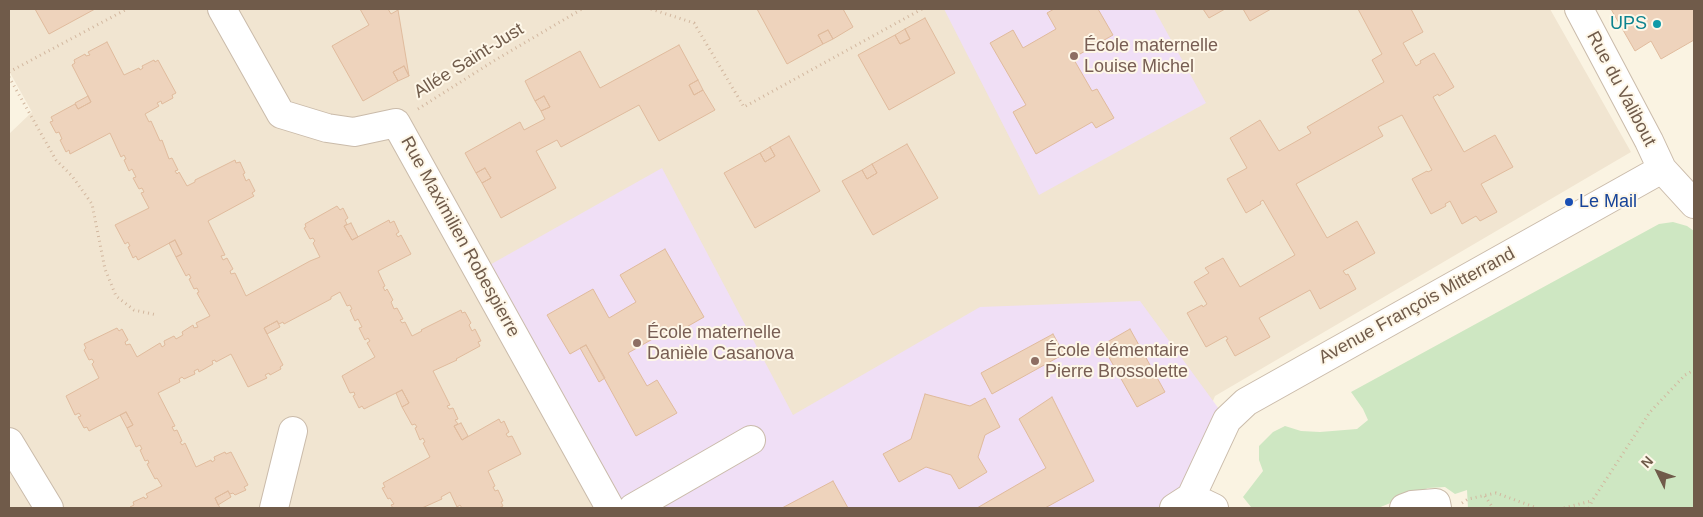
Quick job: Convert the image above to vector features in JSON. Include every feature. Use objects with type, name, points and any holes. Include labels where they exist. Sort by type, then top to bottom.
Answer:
[{"type":"street","name":"Rue Maximilien Robespierre","points":[[222,9],[281,114],[326,128],[354,132],[396,122],[610,508]]},
{"type":"street","name":"Rue du Valibout","points":[[1579,9],[1662,169]]},
{"type":"street","points":[[1662,169],[1694,204]]},
{"type":"street","name":"Avenue François Mitterrand","points":[[1193,505],[1227,420],[1246,402],[1662,169]]},
{"type":"street","points":[[274,508],[293,431]]},
{"type":"street","points":[[633,508],[751,440]]},
{"type":"street","points":[[9,442],[48,508]]},
{"type":"street","points":[[1404,508],[1412,505],[1436,503],[1449,506]]},
{"type":"path","points":[[9,72],[126,9]]},
{"type":"path","name":"Allée Saint-Just","points":[[396,122],[582,9]]},
{"type":"path","points":[[651,9],[694,23],[744,107],[922,9]]},
{"type":"path","points":[[9,77],[56,160],[72,176],[92,204],[105,269],[116,296],[134,310],[157,315]]},
{"type":"path","points":[[1589,508],[1650,412],[1685,375],[1694,370]]},
{"type":"path","points":[[1449,506],[1496,493],[1537,508]]},
{"type":"path","points":[[1485,496],[1493,508]]},
{"type":"path","points":[[1564,508],[1592,501]]},
{"type":"shaded area","points":[[9,9],[1550,9],[1631,152],[1215,396],[1181,477],[1133,508],[9,508],[9,134],[32,112],[9,71]]},
{"type":"shaded area","name":"École maternelle Louise Michel","points":[[944,9],[1154,9],[1206,103],[1039,195]]},
{"type":"shaded area","points":[[662,168],[793,415],[980,307],[1140,301],[1227,420],[1174,508],[610,508],[479,271]]},
{"type":"green space","points":[[1673,222],[1687,226],[1694,231],[1694,508],[1468,508],[1467,490],[1455,494],[1445,487],[1428,488],[1378,508],[1254,508],[1243,497],[1263,471],[1259,460],[1259,446],[1273,432],[1285,426],[1301,431],[1320,432],[1357,429],[1368,420],[1351,392],[1659,224]]},
{"type":"building","points":[[35,9],[95,9],[49,34]]},
{"type":"building","points":[[360,9],[388,9],[391,14],[398,10],[409,76],[404,66],[393,72],[398,81],[363,101],[332,46],[369,25]]},
{"type":"building","points":[[757,9],[843,9],[853,27],[833,39],[828,30],[818,35],[823,44],[787,64]]},
{"type":"building","points":[[1054,9],[1098,9],[1113,35],[1073,58],[1092,91],[1097,89],[1114,118],[1096,128],[1092,122],[1036,154],[1013,112],[1026,105],[990,43],[1013,30],[1023,48],[1056,29],[1047,13]]},
{"type":"building","points":[[1203,9],[1225,9],[1209,18]]},
{"type":"building","points":[[1243,9],[1271,9],[1250,21]]},
{"type":"building","points":[[1358,9],[1411,9],[1423,32],[1403,43],[1416,66],[1421,63],[1420,61],[1434,53],[1454,87],[1439,96],[1438,94],[1433,97],[1464,152],[1495,135],[1513,167],[1481,184],[1497,212],[1480,221],[1476,216],[1462,224],[1450,201],[1445,204],[1446,206],[1431,214],[1412,179],[1432,170],[1402,115],[1378,127],[1383,136],[1296,184],[1327,238],[1357,221],[1375,253],[1343,271],[1346,275],[1348,274],[1356,289],[1320,309],[1310,290],[1259,318],[1270,337],[1235,356],[1226,340],[1228,339],[1226,336],[1206,347],[1187,313],[1207,304],[1194,282],[1209,273],[1205,268],[1223,258],[1240,287],[1295,255],[1263,200],[1260,202],[1261,204],[1246,213],[1227,179],[1247,168],[1230,138],[1260,120],[1279,151],[1311,133],[1307,127],[1384,82],[1372,60],[1382,54]]},
{"type":"building","name":"UPS","points":[[1611,9],[1694,9],[1694,40],[1661,59],[1651,41],[1635,51]]},
{"type":"building","points":[[925,18],[955,73],[889,110],[858,55],[895,35],[900,44],[910,39],[905,29]]},
{"type":"building","points":[[905,29],[910,39],[900,44],[895,35]]},
{"type":"building","points":[[828,30],[833,39],[823,44],[818,35]]},
{"type":"building","points":[[107,42],[124,75],[139,68],[140,70],[143,68],[142,66],[158,60],[176,93],[172,95],[173,98],[162,104],[161,101],[157,103],[159,106],[145,114],[149,122],[151,121],[160,141],[162,140],[169,159],[172,158],[178,170],[175,171],[177,174],[179,172],[187,186],[235,160],[236,163],[240,162],[246,181],[249,179],[255,191],[252,193],[254,196],[208,221],[225,255],[221,256],[223,260],[227,258],[233,269],[230,271],[231,274],[235,273],[246,296],[320,257],[313,243],[315,241],[313,238],[310,239],[304,228],[306,227],[305,224],[337,206],[340,210],[343,208],[348,218],[345,220],[347,224],[344,226],[352,240],[389,220],[390,223],[394,221],[399,232],[396,234],[398,237],[401,235],[411,254],[378,271],[385,286],[383,287],[385,291],[387,289],[393,300],[391,302],[394,309],[397,308],[403,319],[400,320],[402,323],[405,322],[412,336],[461,310],[462,313],[465,312],[471,323],[469,325],[472,331],[475,329],[481,341],[478,342],[480,346],[457,360],[433,371],[450,405],[447,406],[449,409],[453,408],[458,419],[455,420],[458,424],[454,426],[462,440],[499,419],[501,423],[504,421],[509,432],[506,434],[508,437],[512,436],[521,454],[488,471],[495,486],[493,487],[495,491],[498,490],[503,501],[501,502],[503,506],[499,508],[462,508],[460,505],[457,507],[450,492],[441,497],[442,499],[422,508],[393,508],[391,505],[394,504],[390,498],[388,499],[382,488],[385,487],[383,483],[430,457],[423,443],[425,442],[423,438],[420,440],[415,428],[417,427],[415,424],[412,425],[402,407],[409,403],[402,390],[364,409],[362,406],[359,408],[353,396],[355,395],[354,392],[350,393],[342,376],[375,357],[367,343],[370,341],[368,338],[365,340],[359,328],[362,327],[358,319],[355,321],[350,305],[347,306],[340,292],[331,297],[331,299],[284,324],[283,322],[279,324],[277,321],[264,328],[283,365],[280,367],[281,369],[270,375],[269,373],[265,375],[267,378],[248,387],[231,354],[216,362],[215,360],[212,361],[213,364],[199,372],[198,369],[194,371],[195,374],[184,379],[182,377],[179,379],[180,382],[158,393],[175,426],[172,427],[174,431],[177,430],[182,445],[185,443],[196,467],[211,460],[212,462],[215,460],[214,457],[225,452],[226,454],[231,452],[248,485],[244,487],[246,490],[235,495],[233,493],[230,494],[228,491],[215,498],[220,508],[130,507],[134,505],[133,502],[144,497],[145,499],[148,497],[146,494],[162,486],[157,478],[155,479],[147,464],[149,463],[148,460],[145,461],[140,445],[136,447],[127,428],[133,425],[126,412],[89,431],[87,427],[84,428],[78,417],[81,416],[79,413],[75,415],[66,396],[99,378],[92,364],[94,362],[92,359],[89,360],[84,350],[86,348],[84,344],[117,328],[119,331],[122,329],[128,340],[125,342],[126,345],[130,344],[137,357],[160,343],[162,347],[165,345],[164,341],[174,336],[176,339],[183,335],[182,332],[193,325],[194,328],[198,327],[196,323],[210,316],[197,293],[199,292],[197,288],[194,289],[189,279],[191,278],[189,274],[186,276],[176,257],[182,254],[175,240],[138,260],[136,256],[133,258],[128,242],[125,244],[115,225],[149,208],[141,193],[144,192],[142,188],[139,189],[133,178],[136,177],[132,169],[129,171],[124,155],[121,157],[110,133],[70,154],[69,150],[66,152],[60,140],[62,139],[59,132],[56,133],[50,122],[53,121],[51,117],[75,104],[78,109],[91,102],[72,65],[75,63],[74,60],[85,54],[86,56],[90,55],[88,52]]},
{"type":"building","points":[[679,45],[698,80],[689,85],[694,95],[703,90],[715,110],[659,141],[639,105],[561,147],[557,140],[536,151],[556,188],[501,218],[482,183],[491,178],[485,168],[476,173],[465,153],[520,122],[524,130],[545,119],[541,111],[550,107],[544,96],[535,101],[525,81],[580,51],[600,88]]},
{"type":"building","points":[[404,66],[409,76],[398,81],[393,72]]},
{"type":"building","points":[[698,80],[703,90],[694,95],[689,85]]},
{"type":"building","points":[[88,96],[91,102],[78,109],[75,103]]},
{"type":"building","points":[[544,96],[550,107],[541,111],[535,101]]},
{"type":"building","points":[[789,136],[820,191],[755,228],[724,173],[760,153],[765,162],[775,156],[770,147]]},
{"type":"building","points":[[907,144],[938,198],[873,235],[842,181],[862,170],[867,179],[877,173],[872,164]]},
{"type":"building","points":[[770,147],[775,156],[765,162],[760,153]]},
{"type":"building","points":[[872,164],[877,173],[867,179],[862,170]]},
{"type":"building","points":[[485,168],[491,178],[482,183],[476,173]]},
{"type":"building","points":[[351,223],[358,237],[352,240],[344,226]]},
{"type":"building","points":[[175,240],[182,254],[176,257],[169,243]]},
{"type":"building","points":[[665,249],[704,317],[676,333],[672,328],[628,353],[647,386],[657,380],[677,413],[636,436],[586,345],[570,354],[547,315],[593,289],[609,318],[636,302],[620,275]]},
{"type":"building","points":[[277,321],[280,327],[267,334],[264,328]]},
{"type":"building","points":[[1130,329],[1165,392],[1137,407],[1102,345]]},
{"type":"building","points":[[1053,334],[1064,354],[992,394],[981,373]]},
{"type":"building","points":[[586,345],[605,378],[599,382],[580,348]]},
{"type":"building","points":[[402,390],[409,403],[402,407],[396,393]]},
{"type":"building","points":[[925,394],[970,406],[985,398],[1000,427],[985,435],[978,457],[987,472],[959,489],[951,475],[926,467],[899,482],[883,454],[911,439]]},
{"type":"building","points":[[1052,397],[1094,481],[1045,508],[977,508],[1046,468],[1019,419]]},
{"type":"building","points":[[126,412],[133,425],[127,428],[120,415]]},
{"type":"building","points":[[461,423],[468,436],[462,440],[454,426]]},
{"type":"building","points":[[833,481],[848,508],[782,508]]},
{"type":"building","points":[[228,491],[231,497],[218,505],[215,498]]},
{"type":"place","name":"UPS","points":[[1657,24]]},
{"type":"place","name":"École maternelle Louise Michel","points":[[1074,56]]},
{"type":"place","name":"Le Mail","points":[[1569,202]]},
{"type":"place","name":"École maternelle Danièle Casanova","points":[[637,343]]},
{"type":"place","name":"École élémentaire Pierre Brossolette","points":[[1035,361]]}]
